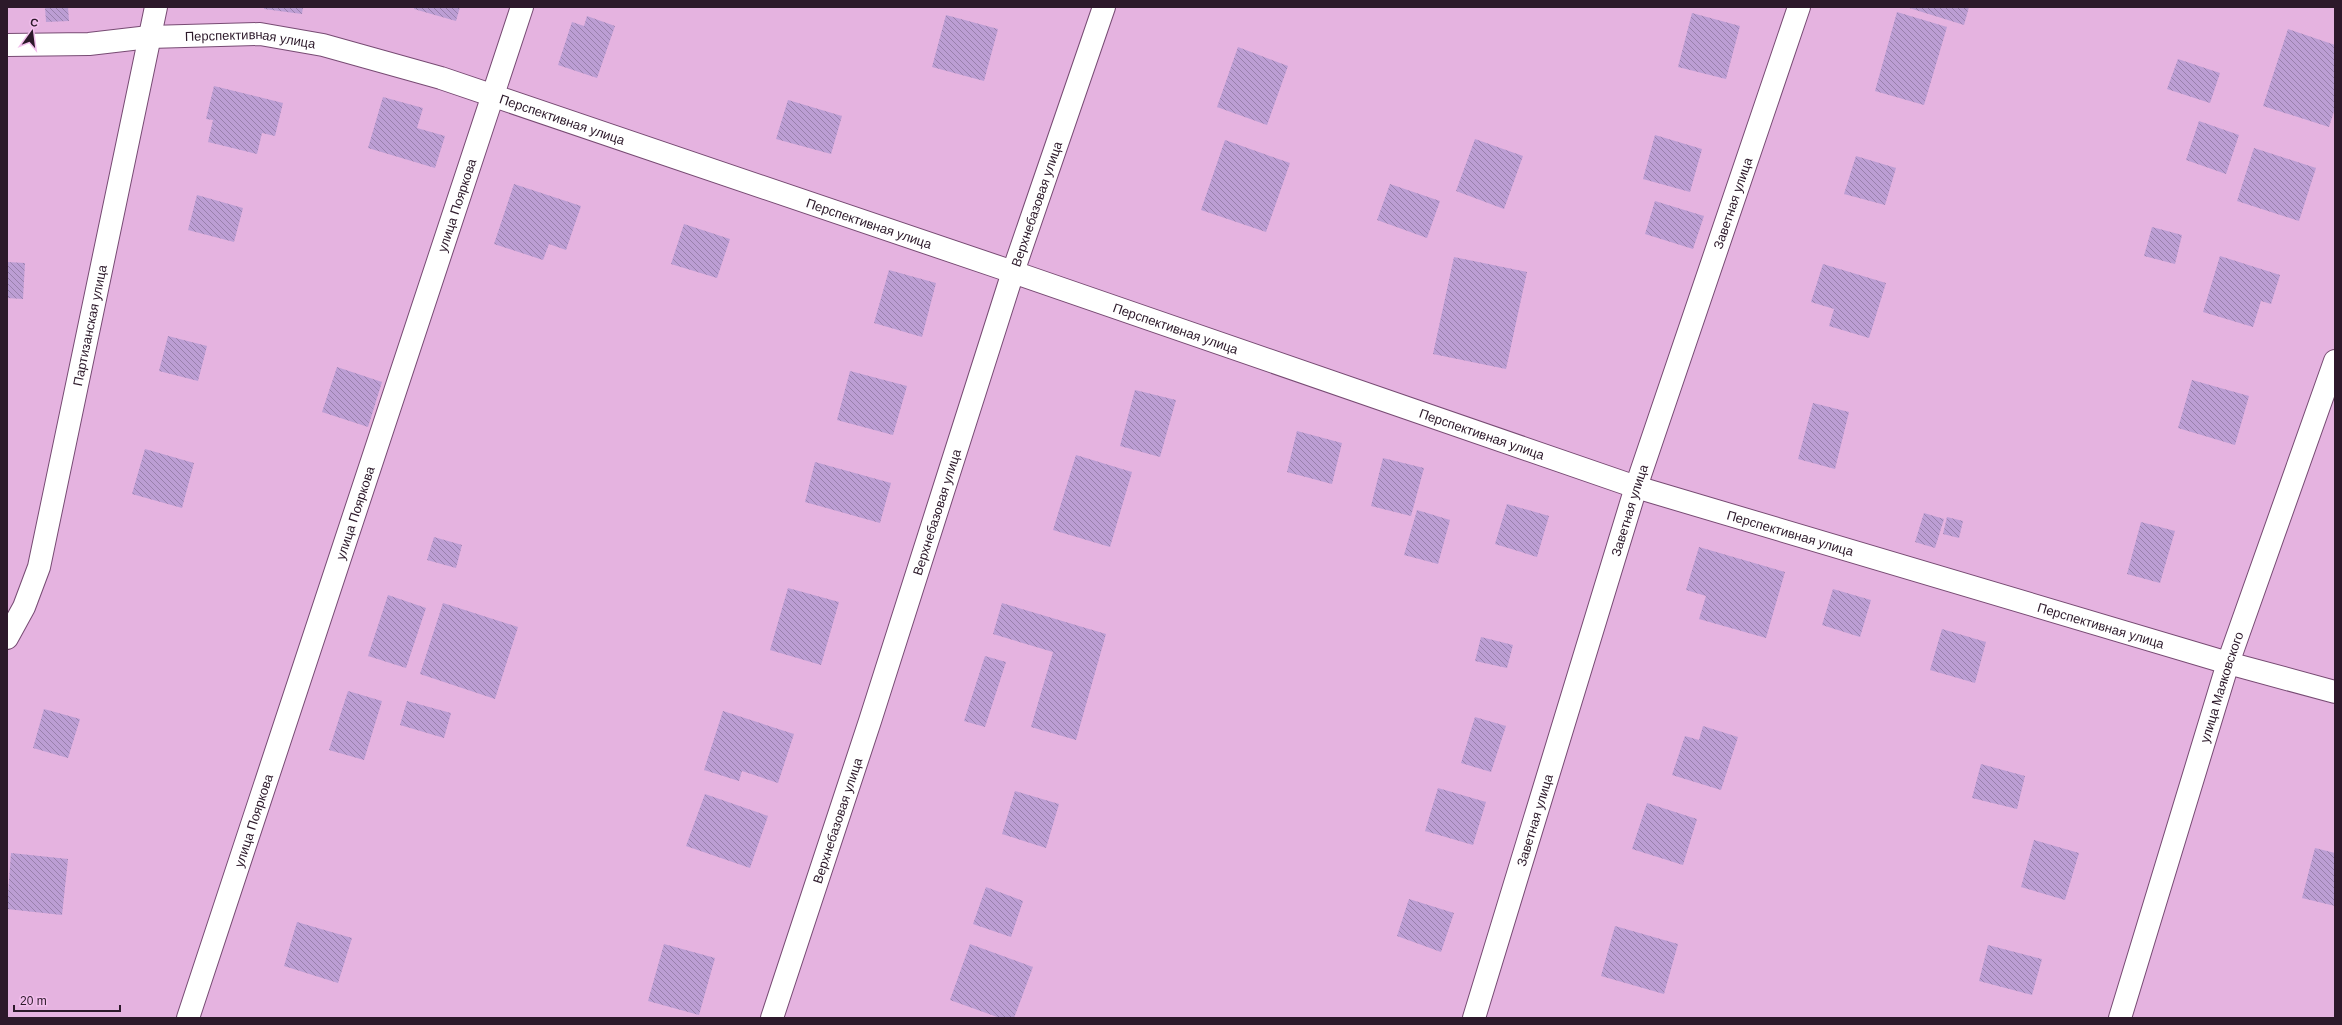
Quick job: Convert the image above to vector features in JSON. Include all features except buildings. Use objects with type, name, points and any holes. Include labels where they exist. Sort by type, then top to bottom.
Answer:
[{"type":"street","name":"Партизанская улица","points":[[7,638],[24,607],[38,567],[156,7]]},
{"type":"street","name":"улица Пояркова","points":[[188,1018],[494,96],[522,7]]},
{"type":"street","name":"Верхнебазовая улица","points":[[772,1018],[870,722],[1013,272],[1104,7]]},
{"type":"street","name":"Заветная улица","points":[[1474,1018],[1636,487],[1799,7]]},
{"type":"street","name":"Перспективная улица","points":[[7,44],[89,44],[149,37],[202,34],[267,35],[324,45],[441,78],[1013,272],[1636,487],[2228,663],[2335,692]]},
{"type":"street","name":"улица Маяковского","points":[[2120,1018],[2228,663],[2335,361]]}]
